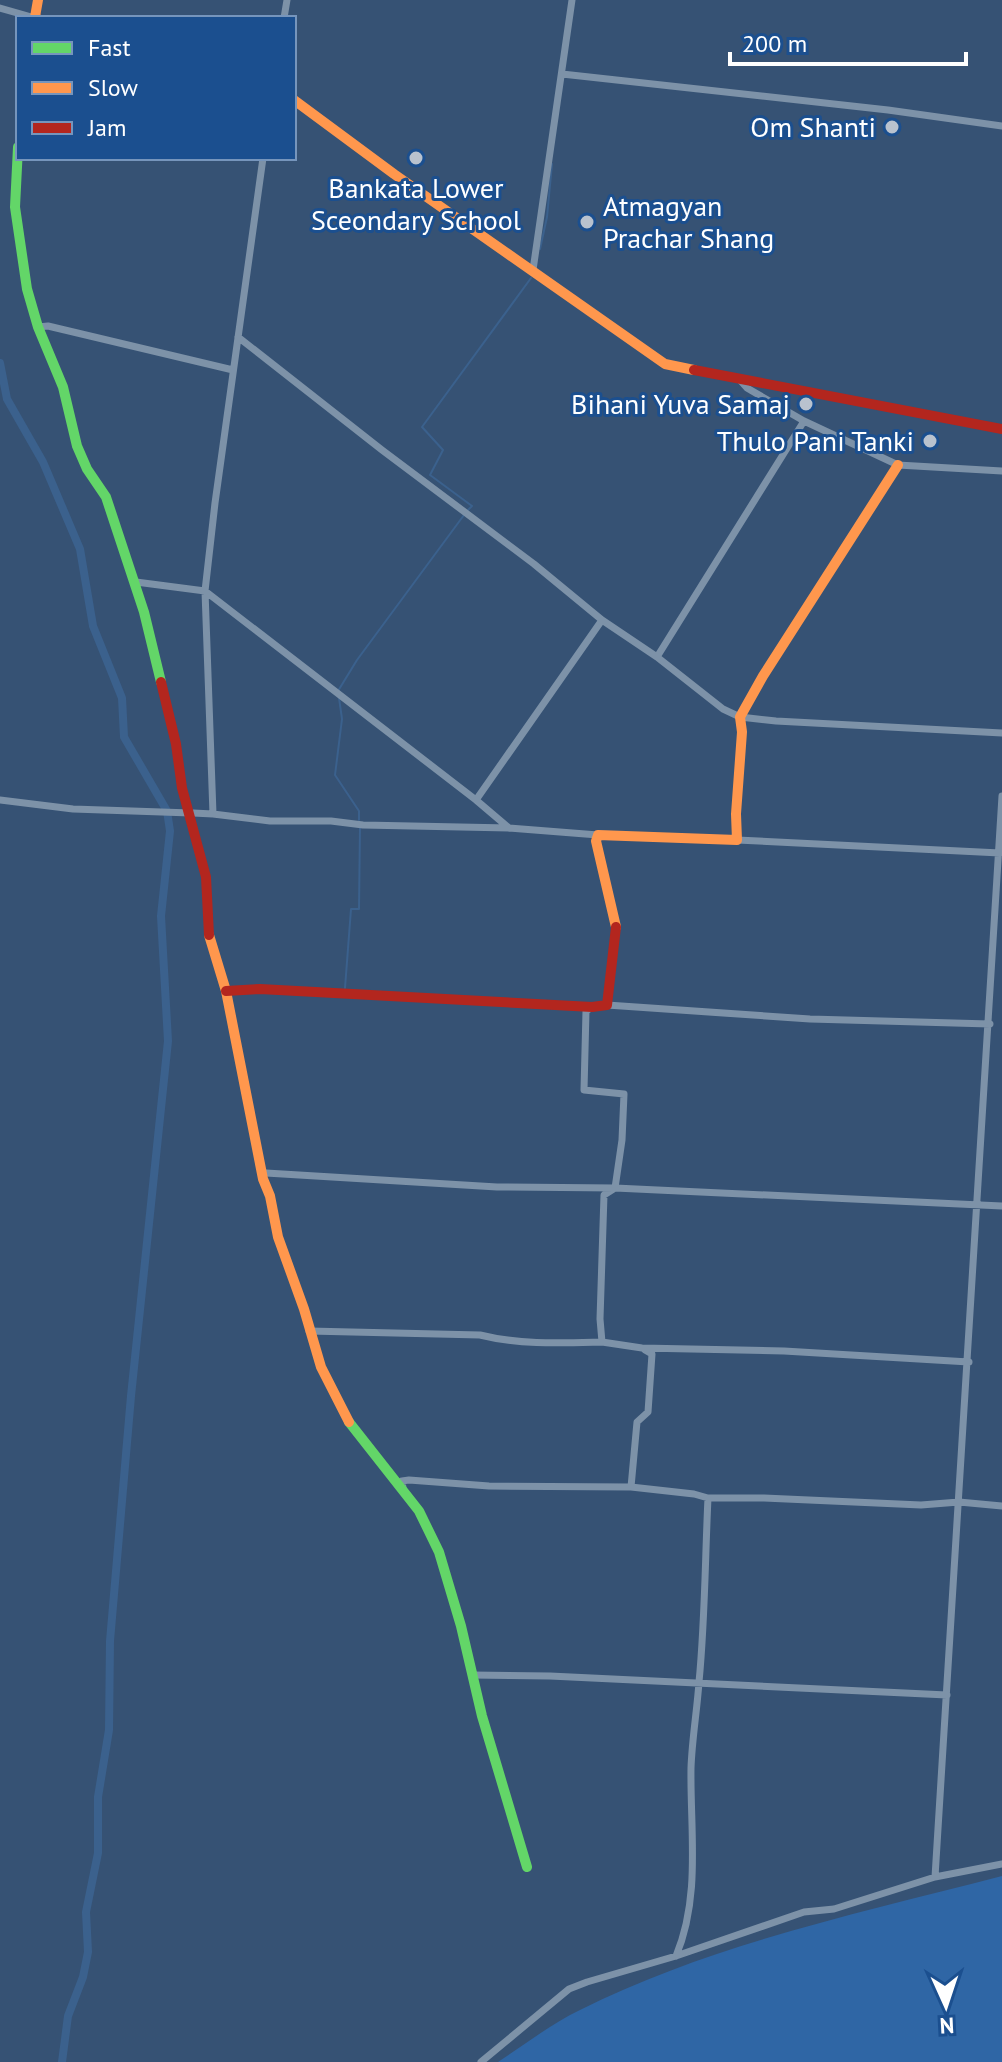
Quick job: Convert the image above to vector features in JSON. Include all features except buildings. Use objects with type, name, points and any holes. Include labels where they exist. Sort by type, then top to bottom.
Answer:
[{"type":"street","points":[[535,272],[572,0]]},
{"type":"street","points":[[0,8],[29,16]]},
{"type":"street","points":[[562,74],[888,110],[1002,126]]},
{"type":"street","points":[[296,101],[603,323],[665,364],[1002,429]]},
{"type":"street","points":[[17,160],[15,207],[27,289],[38,327],[63,387],[77,446],[87,469],[106,497],[136,582],[176,744],[182,788],[206,877],[209,943],[226,991],[278,1237],[309,1331],[338,1405],[356,1434],[419,1511],[439,1552],[494,1760],[527,1867]]},
{"type":"street","points":[[214,814],[205,591],[263,160]]},
{"type":"street","points":[[38,327],[48,326],[233,370]]},
{"type":"street","points":[[241,340],[602,620],[657,657],[723,709],[740,717],[1002,733]]},
{"type":"street","points":[[739,379],[747,388],[804,421],[898,465],[1002,471]]},
{"type":"street","points":[[657,657],[804,421]]},
{"type":"street","points":[[737,840],[740,717],[898,465]]},
{"type":"street","points":[[136,582],[205,591],[509,828]]},
{"type":"street","points":[[476,800],[602,620]]},
{"type":"street","points":[[935,1877],[1002,796]]},
{"type":"street","points":[[0,800],[73,809],[225,814],[270,821],[509,828],[598,835],[1000,853]]},
{"type":"street","points":[[598,835],[596,841],[616,923],[607,1005]]},
{"type":"street","points":[[226,991],[260,989],[592,1007],[607,1005],[810,1019],[990,1024]]},
{"type":"street","points":[[592,1007],[586,1011],[584,1090],[624,1094],[615,1188],[604,1195],[601,1222],[602,1342]]},
{"type":"street","points":[[264,1173],[497,1187],[615,1188],[1002,1206]]},
{"type":"street","points":[[309,1331],[480,1335],[498,1340],[602,1342],[642,1348],[784,1351],[969,1362]]},
{"type":"street","points":[[631,1487],[637,1422],[648,1412],[652,1354],[642,1348]]},
{"type":"street","points":[[403,1490],[402,1481],[409,1480],[489,1486],[631,1487],[708,1498],[921,1505],[959,1502],[1002,1506]]},
{"type":"street","points":[[676,1956],[685,1935],[692,1891],[691,1767],[699,1682],[708,1498]]},
{"type":"street","points":[[472,1675],[699,1682],[947,1695]]},
{"type":"street","points":[[481,2062],[570,1989],[804,1912],[834,1909],[935,1877],[1002,1864]]},
{"type":"shaded area","points":[[1002,1876],[1002,2062],[498,2062],[569,2016],[682,1966],[787,1932]]},
{"type":"waterway","points":[[540,249],[547,217],[552,164]]},
{"type":"waterway","points":[[468,510],[472,506],[430,475],[443,450],[422,427],[531,278]]},
{"type":"waterway","points":[[0,363],[7,399],[43,462],[80,549],[93,626],[122,698],[124,737],[167,811],[170,831],[161,916],[168,1041],[131,1396],[110,1641],[109,1730],[98,1797],[98,1853],[86,1912],[88,1952],[83,1977],[68,2016],[62,2062]]},
{"type":"waterway","points":[[338,691],[357,660],[464,515]]},
{"type":"waterway","points":[[339,698],[342,719],[335,775],[359,811],[359,820]]},
{"type":"waterway","points":[[345,988],[351,909],[359,909],[360,826]]},
{"type":"traffic: fast","points":[[17,160],[15,207],[27,289],[38,327],[63,387],[77,446],[87,469],[106,497],[144,612],[161,682]]},
{"type":"traffic: fast","points":[[349,1422],[419,1511],[439,1552],[461,1626],[482,1716],[527,1867]]},
{"type":"traffic: slow","points":[[35,16],[38,0]]},
{"type":"traffic: slow","points":[[296,101],[665,364],[694,370]]},
{"type":"traffic: slow","points":[[616,927],[596,841],[598,835],[737,840],[740,717],[898,465]]},
{"type":"traffic: slow","points":[[209,935],[226,991],[263,1179],[270,1196],[278,1237],[321,1367],[349,1422]]},
{"type":"traffic: jam","points":[[694,370],[1002,429]]},
{"type":"traffic: jam","points":[[161,682],[176,744],[182,788],[206,877],[209,935]]},
{"type":"traffic: jam","points":[[226,991],[260,989],[592,1007],[607,1005],[616,927]]},
{"type":"place","name":"Om Shanti","points":[[892,127]]},
{"type":"place","name":"Bankata Lower Sceondary School","points":[[416,158]]},
{"type":"place","name":"Atmagyan Prachar Shang","points":[[587,222]]},
{"type":"place","name":"Bihani Yuva Samaj","points":[[806,404]]},
{"type":"place","name":"Thulo Pani Tanki","points":[[930,441]]}]
